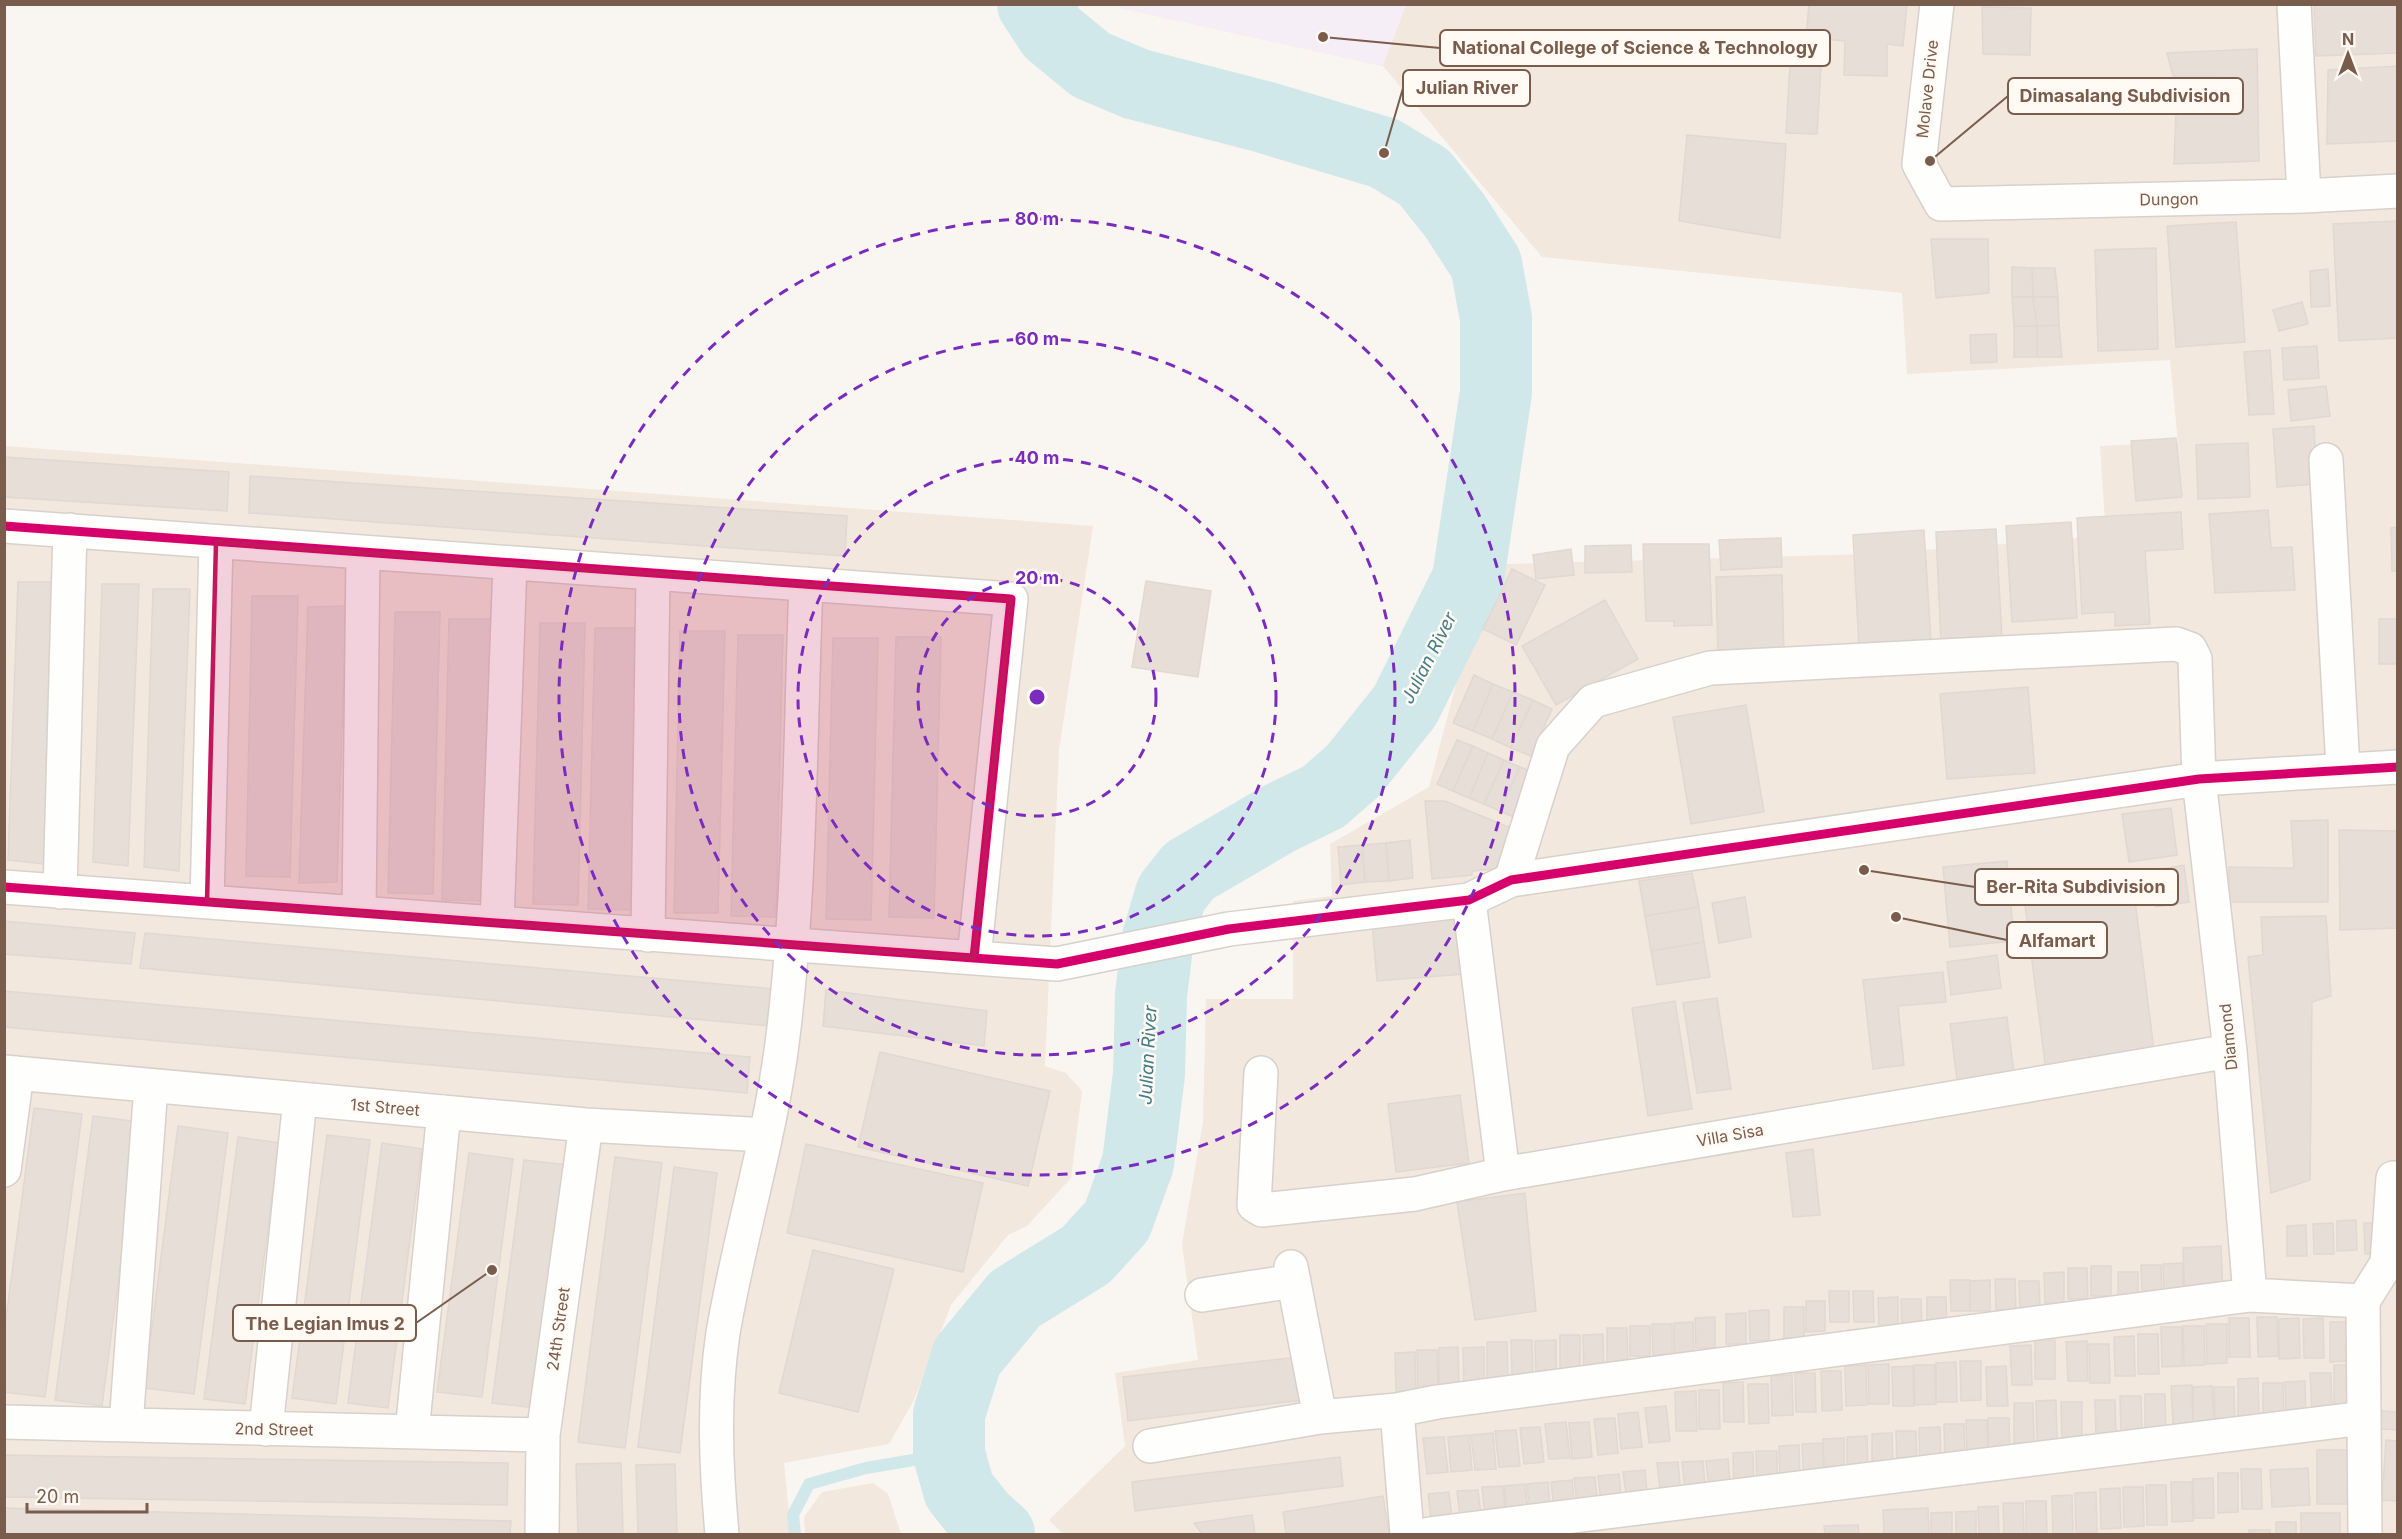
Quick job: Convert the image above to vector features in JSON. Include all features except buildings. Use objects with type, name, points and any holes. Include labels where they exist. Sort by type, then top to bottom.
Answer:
[{"type":"street","name":"Molave Drive","points":[[1937,4],[1919,164],[1941,204]]},
{"type":"street","points":[[2294,4],[2304,196]]},
{"type":"street","name":"Dungon","points":[[1941,204],[2304,196],[2397,191]]},
{"type":"street","points":[[2326,460],[2343,769]]},
{"type":"street","points":[[4,526],[1011,599],[974,958]]},
{"type":"street","points":[[60,892],[70,530]]},
{"type":"street","points":[[207,902],[216,542]]},
{"type":"street","points":[[359,914],[363,552]]},
{"type":"street","points":[[497,923],[510,563]]},
{"type":"street","points":[[648,935],[653,573]]},
{"type":"street","points":[[722,1534],[715,1447],[723,1334],[766,1135],[783,1038],[791,945],[806,585]]},
{"type":"street","name":"Diamond","points":[[1511,880],[1553,746],[1593,701],[1710,668],[2176,644],[2190,649],[2195,659],[2199,779],[2230,1051],[2250,1295]]},
{"type":"street","points":[[4,888],[1057,964],[1229,929],[1469,900],[1511,880],[2199,779],[2397,767]]},
{"type":"street","points":[[1469,900],[1503,1174]]},
{"type":"street","name":"Villa Sisa","points":[[1262,1073],[1254,1205],[1262,1210],[1415,1194],[1503,1174],[2230,1051]]},
{"type":"street","points":[[4,1170],[11,1073]]},
{"type":"street","name":"1st Street","points":[[11,1073],[586,1125],[766,1135]]},
{"type":"street","points":[[126,1425],[151,1086]]},
{"type":"street","points":[[266,1429],[300,1099]]},
{"type":"street","points":[[411,1432],[444,1112]]},
{"type":"street","name":"24th Street","points":[[542,1534],[543,1435],[586,1125]]},
{"type":"street","points":[[2366,1534],[2363,1301],[2387,1263],[2393,1178]]},
{"type":"street","points":[[1202,1295],[1292,1274],[1320,1417]]},
{"type":"street","points":[[1150,1446],[1320,1417],[1397,1410],[1437,1402],[2250,1295],[2363,1301]]},
{"type":"street","points":[[1397,1410],[1407,1534]]},
{"type":"street","points":[[1429,1534],[2364,1418]]},
{"type":"street","name":"2nd Street","points":[[4,1422],[543,1435]]},
{"type":"highlighted area","points":[[216,542],[1011,599],[974,958],[207,902]]},
{"type":"shaded area","points":[[1121,4],[1406,5],[1383,66],[1120,8]]},
{"type":"shaded area","points":[[1121,5],[2397,5],[2397,1534],[1063,1534],[1049,1520],[1125,1446],[1115,1373],[1198,1360],[1182,1244],[1203,1122],[1206,999],[1293,999],[1293,901],[1332,896],[1330,844],[1429,787],[1460,669],[1507,564],[1871,554],[2106,536],[2100,446],[2178,442],[2170,360],[1907,374],[1902,293],[1542,257],[1383,66],[1120,8]]},
{"type":"shaded area","points":[[4,446],[1093,526],[1059,750],[1045,1066],[1066,1073],[1082,1091],[1071,1178],[1027,1226],[1008,1235],[951,1305],[914,1400],[889,1444],[784,1463],[791,1534],[5,1534]]},
{"type":"shaded area","points":[[873,1483],[888,1494],[901,1534],[805,1534],[804,1517],[822,1492]]},
{"type":"waterway","name":"Julian River","points":[[999,1534],[982,1519],[959,1490],[949,1454],[949,1414],[967,1357],[1015,1299],[1086,1255],[1117,1221],[1138,1163],[1149,1074],[1151,995],[1158,938],[1171,894],[1189,871],[1278,819],[1323,797],[1353,771],[1405,706],[1468,579],[1496,392],[1496,318],[1486,264],[1455,216],[1424,177],[1384,153],[1264,117],[1136,84],[1091,65],[1052,33],[1033,4]]},
{"type":"waterway","points":[[795,1534],[793,1515],[809,1484],[866,1468],[949,1454]]},
{"type":"cycle path","points":[[4,526],[1011,599],[974,958]]},
{"type":"cycle path","points":[[4,887],[1057,964],[1229,929],[1469,900],[1511,880],[2199,779],[2398,767]]},
{"type":"place","name":"National College of Science & Technology","points":[[1323,37]]},
{"type":"place","name":"Julian River","points":[[1384,153]]},
{"type":"place","name":"Dimasalang Subdivision","points":[[1930,161]]},
{"type":"place","name":"Ber-Rita Subdivision","points":[[1864,870]]},
{"type":"place","name":"Alfamart","points":[[1896,917]]},
{"type":"place","name":"The Legian Imus 2","points":[[492,1270]]}]
